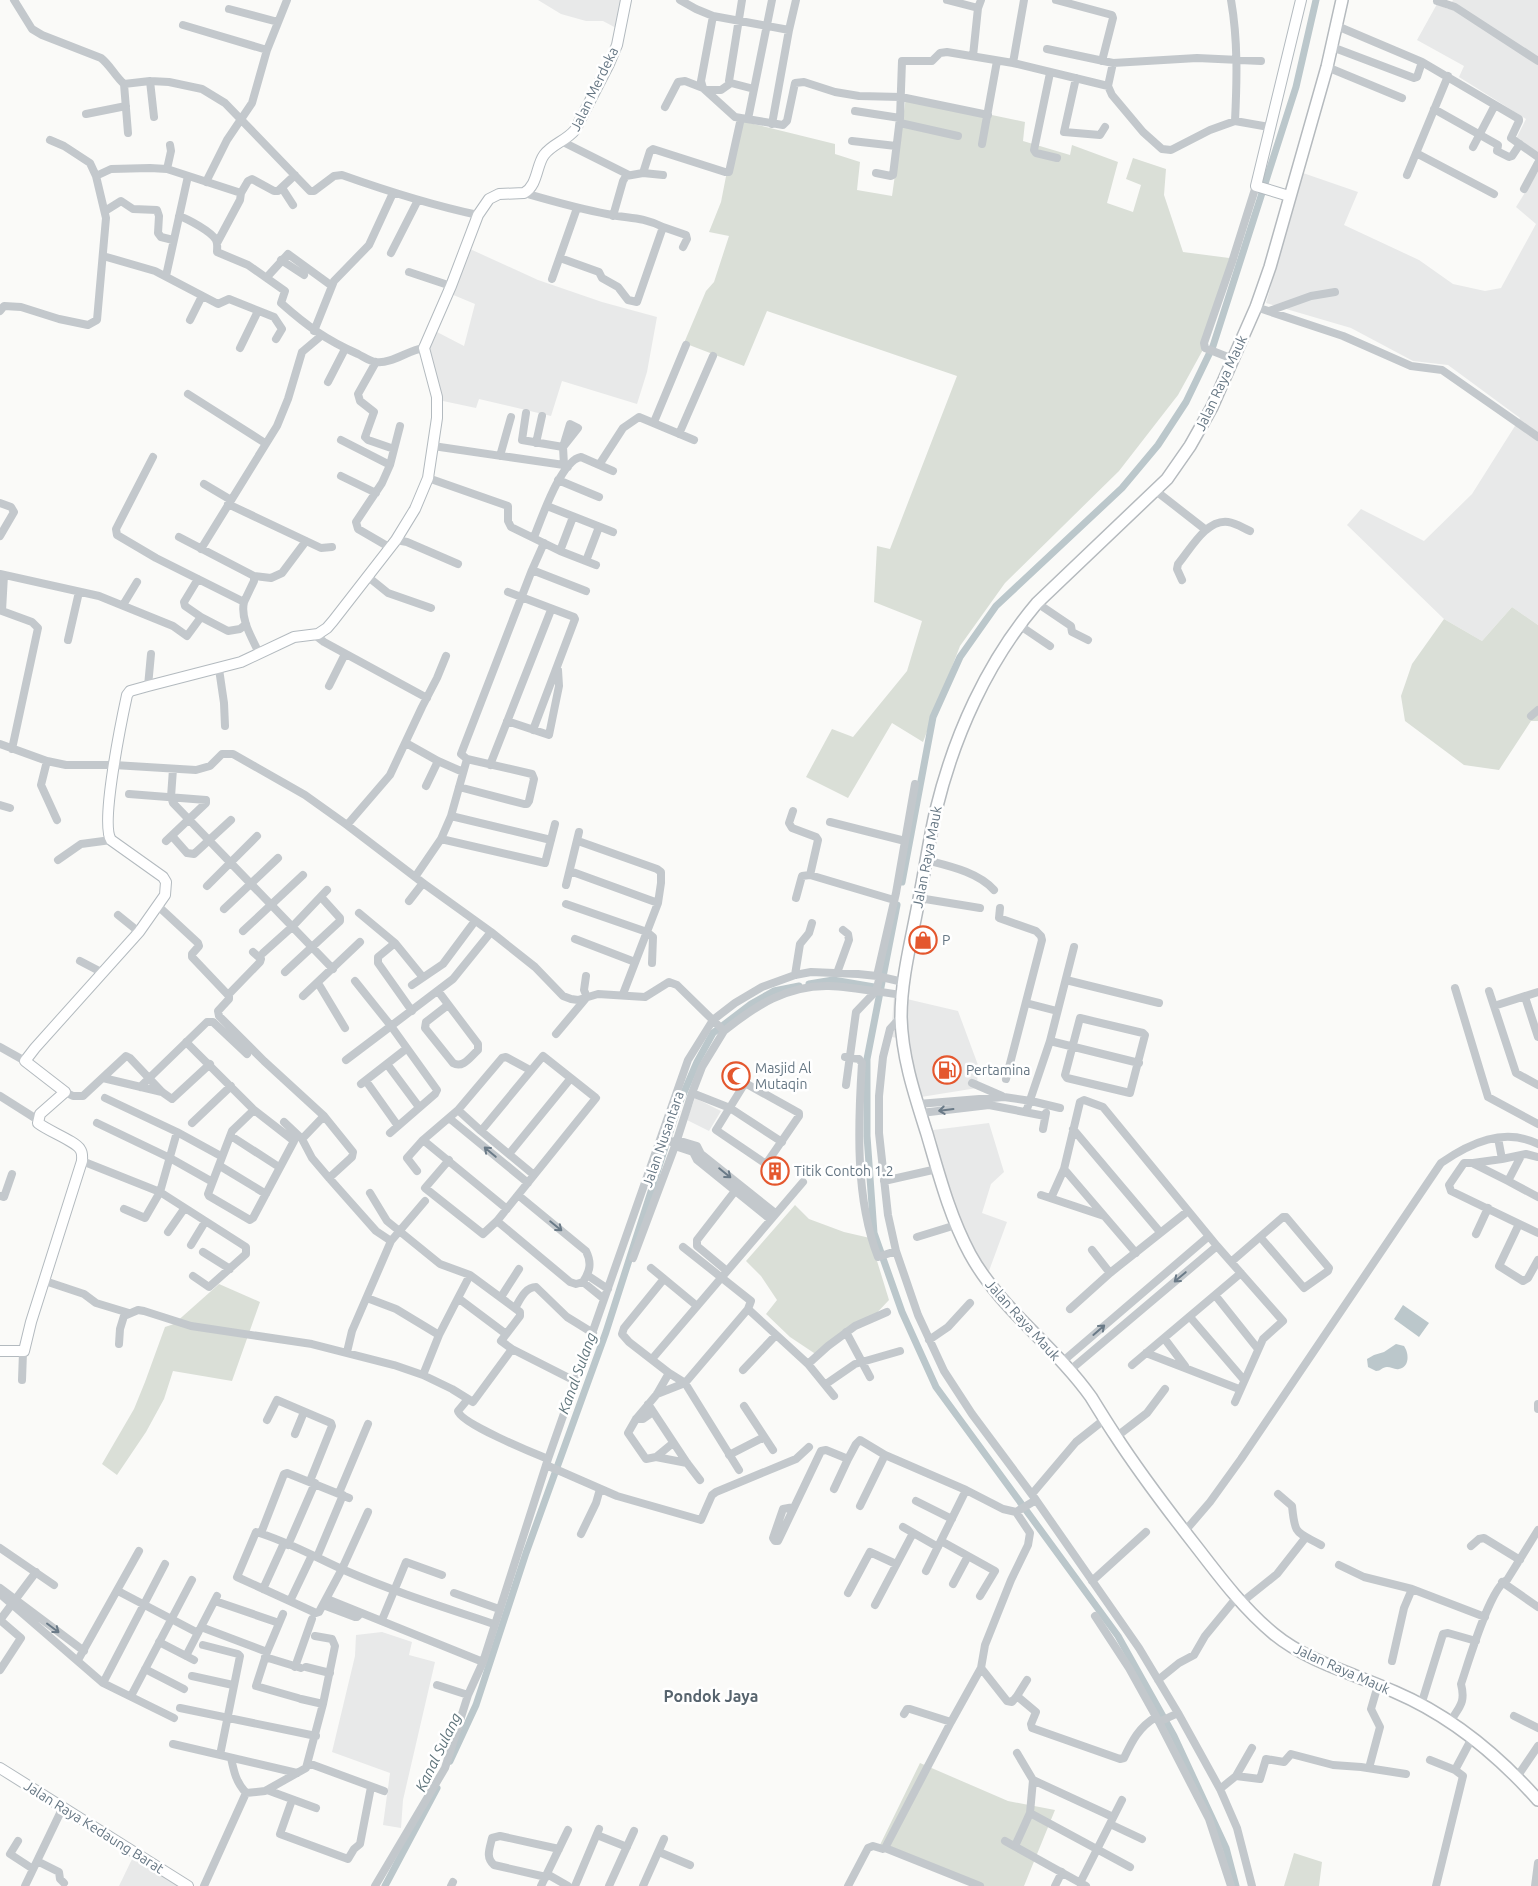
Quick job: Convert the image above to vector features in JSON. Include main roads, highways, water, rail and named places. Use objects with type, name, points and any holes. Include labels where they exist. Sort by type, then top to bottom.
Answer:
[{"type":"main road","name":"Jalan Raya Mauk","points":[[1342,0],[1332,47],[1286,195],[1270,267],[1256,307],[1230,358],[1212,407],[1190,446],[1166,479],[1156,491],[1037,603],[1019,625],[980,688],[944,778],[935,813],[898,994],[904,1049],[919,1109],[956,1225],[971,1256],[991,1286],[1080,1382],[1116,1437],[1185,1531],[1240,1600],[1266,1627],[1288,1644],[1422,1705],[1450,1722],[1517,1776],[1538,1800]]},
{"type":"waterway","points":[[902,882],[933,717],[960,657],[996,606],[1122,488],[1158,445],[1186,402],[1213,346],[1296,87],[1316,0]]},
{"type":"waterway","points":[[897,905],[867,1059],[867,1136],[874,1233],[902,1312],[936,1387],[1118,1636],[1174,1736],[1226,1848],[1236,1886]]},
{"type":"waterway","name":"Kanal Sulang","points":[[809,984],[833,980],[880,988]]},
{"type":"waterway","name":"Kanal Sulang","points":[[450,1761],[476,1705],[526,1553],[606,1332],[679,1104],[697,1062],[713,1033],[751,1004],[774,991],[799,986]]},
{"type":"waterway","name":"Kanal Sulang","points":[[385,1886],[437,1788]]},
{"type":"place","name":"P","points":[[923,940]]},
{"type":"place","name":"Pertamina","points":[[947,1070]]},
{"type":"place","name":"Masjid Al Mutaqin","points":[[736,1076]]},
{"type":"place","name":"Titik Contoh 1.2","points":[[775,1171]]},
{"type":"district","name":"Pondok Jaya","points":[[711,1696]]}]
